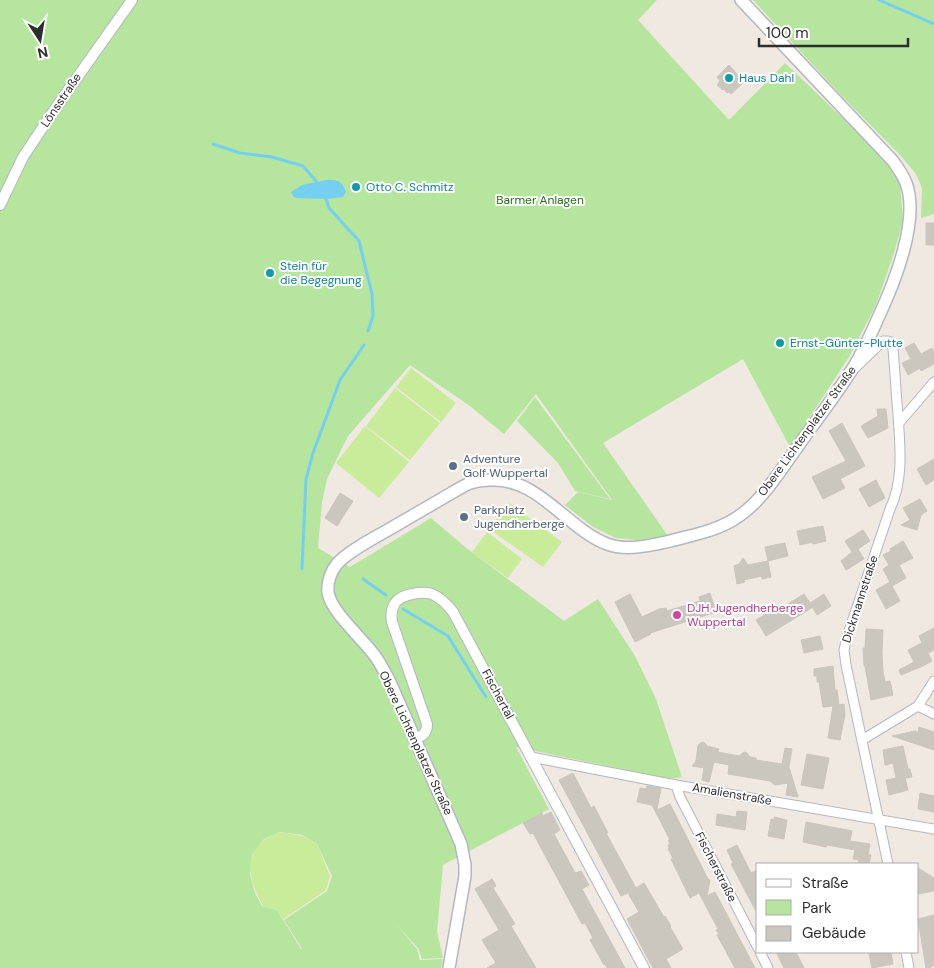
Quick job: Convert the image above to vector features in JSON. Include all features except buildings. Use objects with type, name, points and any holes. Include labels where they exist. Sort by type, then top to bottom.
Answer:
[{"type":"main road","name":"Obere Lichtenplatzer Straße","points":[[449,968],[465,876],[461,844],[390,682],[376,657],[334,607],[330,599],[328,590],[329,578],[336,565],[344,557],[458,489],[475,482],[493,480],[518,485],[545,501],[594,537],[608,544],[620,547],[654,544],[715,528],[731,521],[755,502],[852,370],[888,298],[901,258],[908,233],[910,213],[906,184],[901,173],[893,161],[741,0]]},
{"type":"street","name":"Lönsstraße","points":[[0,205],[23,157],[62,98],[132,0]]},
{"type":"street","name":"Dickmannstraße","points":[[852,370],[883,341],[892,342],[900,452],[899,482],[846,637],[844,650],[888,863]]},
{"type":"street","points":[[898,423],[934,382]]},
{"type":"street","name":"Fischertal","points":[[416,738],[425,734],[427,724],[391,615],[394,604],[398,600],[414,593],[422,593],[431,594],[446,602],[453,612],[644,968]]},
{"type":"street","points":[[862,740],[918,706],[934,682]]},
{"type":"street","points":[[918,706],[934,714]]},
{"type":"street","name":"Amalienstraße","points":[[531,756],[676,785],[934,829]]},
{"type":"street","name":"Fischerstraße","points":[[676,785],[680,797],[756,944]]},
{"type":"street","points":[[760,953],[768,968]]},
{"type":"street","points":[[906,953],[909,968]]},
{"type":"green space","name":"Barmer Anlagen","points":[[0,0],[657,0],[638,20],[729,120],[785,63],[888,163],[900,182],[903,221],[894,253],[876,305],[849,357],[790,447],[743,359],[603,443],[668,536],[637,540],[616,538],[593,527],[565,505],[578,492],[612,500],[536,394],[504,434],[470,406],[410,365],[348,436],[327,479],[322,502],[318,548],[350,567],[431,518],[465,547],[564,621],[598,599],[635,656],[656,699],[682,777],[670,779],[516,747],[549,809],[443,865],[437,932],[443,958],[422,959],[418,948],[396,924],[417,949],[420,960],[443,959],[441,968],[0,968]],"holes":[[[280,832],[302,835],[317,844],[332,876],[327,891],[284,920],[301,949],[277,910],[262,906],[255,893],[250,875],[252,855],[264,839]]]},
{"type":"green space","points":[[753,0],[934,0],[934,214],[921,218],[922,188],[916,174]]},
{"type":"green space","points":[[411,368],[456,403],[441,422],[396,387]]},
{"type":"green space","points":[[395,388],[440,423],[410,460],[366,426]]},
{"type":"green space","points":[[535,397],[610,499],[575,491],[558,463],[517,421]]},
{"type":"green space","points":[[365,426],[409,462],[379,498],[336,463]]},
{"type":"green space","points":[[509,503],[562,542],[543,567],[489,529]]},
{"type":"green space","points":[[487,532],[522,559],[508,578],[472,552]]},
{"type":"green space","points":[[280,832],[302,836],[317,844],[330,876],[326,890],[282,920],[277,910],[263,906],[250,873],[252,857],[256,849],[265,840]]},
{"type":"water","points":[[327,180],[341,183],[346,192],[343,197],[326,199],[296,198],[291,192],[302,185]]},
{"type":"waterway","points":[[879,0],[934,24]]},
{"type":"waterway","points":[[213,144],[240,153],[272,157],[303,166],[316,181]]},
{"type":"waterway","points":[[326,199],[329,208],[359,241],[372,294],[373,316],[368,331]]},
{"type":"waterway","points":[[302,569],[306,479],[313,453],[340,380],[364,345]]},
{"type":"waterway","points":[[363,579],[386,595]]},
{"type":"waterway","points":[[403,609],[448,636],[486,697]]},
{"type":"place","name":"Haus Dahl","points":[[729,78]]},
{"type":"place","name":"Otto C. Schmitz","points":[[356,187]]},
{"type":"place","name":"Stein für die Begegnung","points":[[270,273]]},
{"type":"place","name":"Ernst-Günter-Plutte","points":[[780,343]]},
{"type":"place","name":"Adventure Golf Wuppertal","points":[[453,466]]},
{"type":"place","name":"Parkplatz Jugendherberge","points":[[464,517]]},
{"type":"place","name":"DJH Jugendherberge Wuppertal","points":[[677,615]]}]
